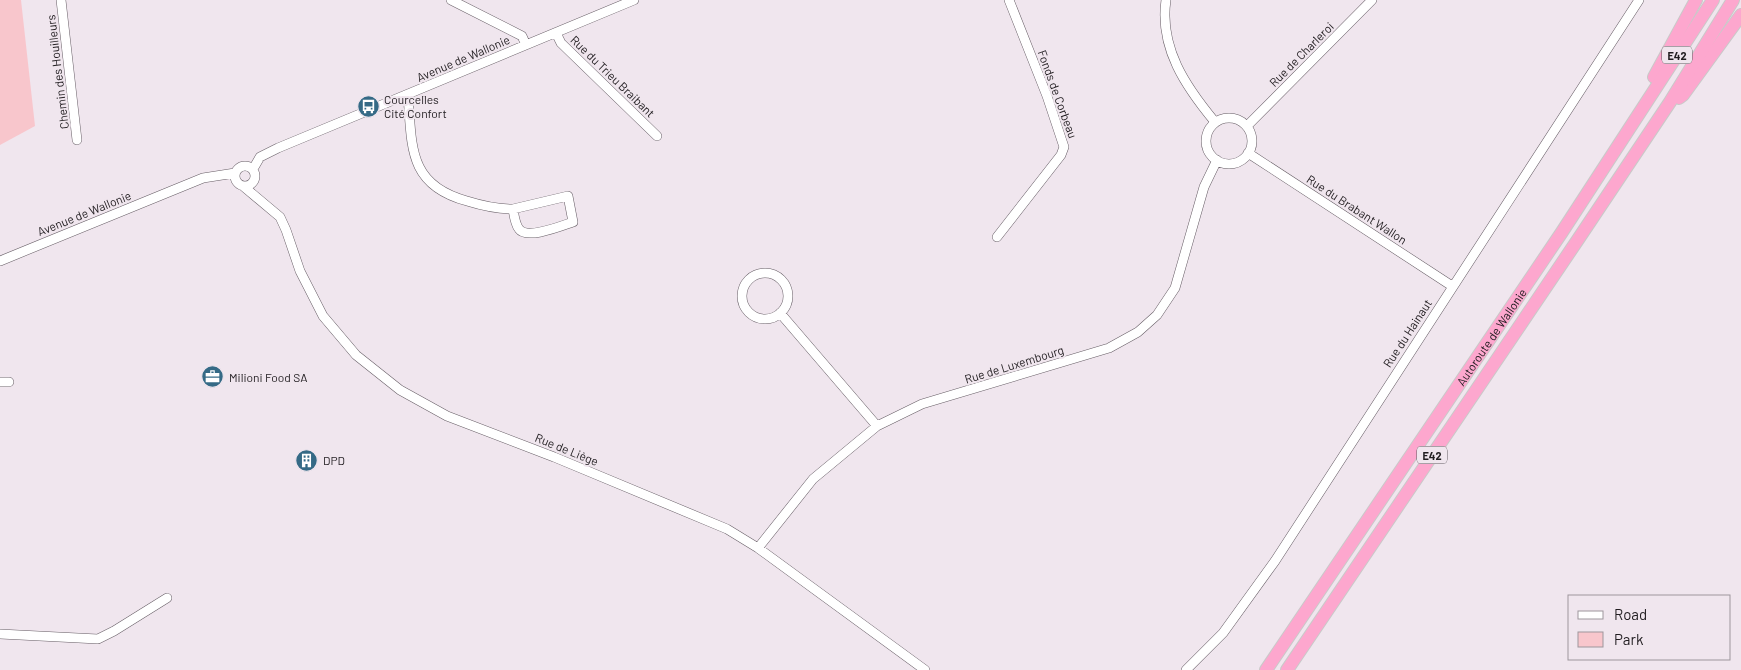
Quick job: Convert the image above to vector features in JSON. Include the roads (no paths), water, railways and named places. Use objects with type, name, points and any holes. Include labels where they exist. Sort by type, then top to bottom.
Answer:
[{"type":"highway","points":[[1642,110],[1648,89],[1696,0]]},
{"type":"highway","name":"Autoroute de Wallonie","points":[[1266,670],[1557,240],[1713,0]]},
{"type":"highway","name":"Autoroute de Wallonie","points":[[1287,670],[1670,102],[1733,0]]},
{"type":"highway","points":[[1670,102],[1683,96],[1741,15]]},
{"type":"street","name":"Chemin des Houilleurs","points":[[61,0],[77,140]]},
{"type":"street","points":[[451,0],[522,36],[526,45]]},
{"type":"street","name":"Avenue de Wallonie","points":[[253,169],[260,157],[634,0]]},
{"type":"street","name":"Fonds de Corbeau","points":[[997,237],[1060,155],[1064,147],[1047,96],[1009,0]]},
{"type":"street","points":[[1166,0],[1164,14],[1167,37],[1175,66],[1193,96],[1215,122]]},
{"type":"street","name":"Rue de Charleroi","points":[[1247,126],[1372,0]]},
{"type":"street","name":"Rue du Hainaut","points":[[1186,670],[1223,633],[1274,561],[1639,0]]},
{"type":"street","name":"Rue du Trieu Braibant","points":[[556,32],[560,43],[657,136]]},
{"type":"street","points":[[408,95],[412,145],[419,168],[427,181],[439,191],[453,198],[500,209],[513,209],[568,196],[574,222],[532,234],[518,228],[513,209]]},
{"type":"street","points":[[1235,118],[1247,126],[1252,139],[1248,153],[1238,162],[1224,163],[1212,156],[1206,142],[1207,135],[1215,122],[1221,119],[1235,118]]},
{"type":"street","name":"Rue du Brabant Wallon","points":[[1248,153],[1452,286]]},
{"type":"street","name":"Rue de Luxembourg","points":[[758,548],[814,479],[877,426],[922,404],[1109,348],[1138,332],[1157,315],[1175,288],[1204,187],[1217,160]]},
{"type":"street","points":[[254,181],[249,185],[243,186],[236,180],[235,173],[239,168],[245,166],[253,169],[256,175],[254,181],[258,198]]},
{"type":"street","name":"Avenue de Wallonie","points":[[0,261],[203,178],[235,173]]},
{"type":"street","name":"Rue de Liège","points":[[243,186],[280,217],[300,271],[323,316],[356,355],[400,390],[447,416],[554,457],[726,529],[758,548],[925,670]]},
{"type":"street","points":[[766,273],[780,279],[788,292],[788,300],[780,313],[775,317],[762,319],[756,318],[746,310],[741,296],[742,289],[752,277],[766,273]]},
{"type":"street","points":[[780,313],[877,426]]},
{"type":"street","points":[[0,634],[98,638],[114,631],[167,598]]},
{"type":"place","name":"Courcelles Cité Confort","points":[[368,106]]},
{"type":"place","name":"Milioni Food SA","points":[[213,377]]},
{"type":"place","name":"DPD","points":[[307,460]]}]
